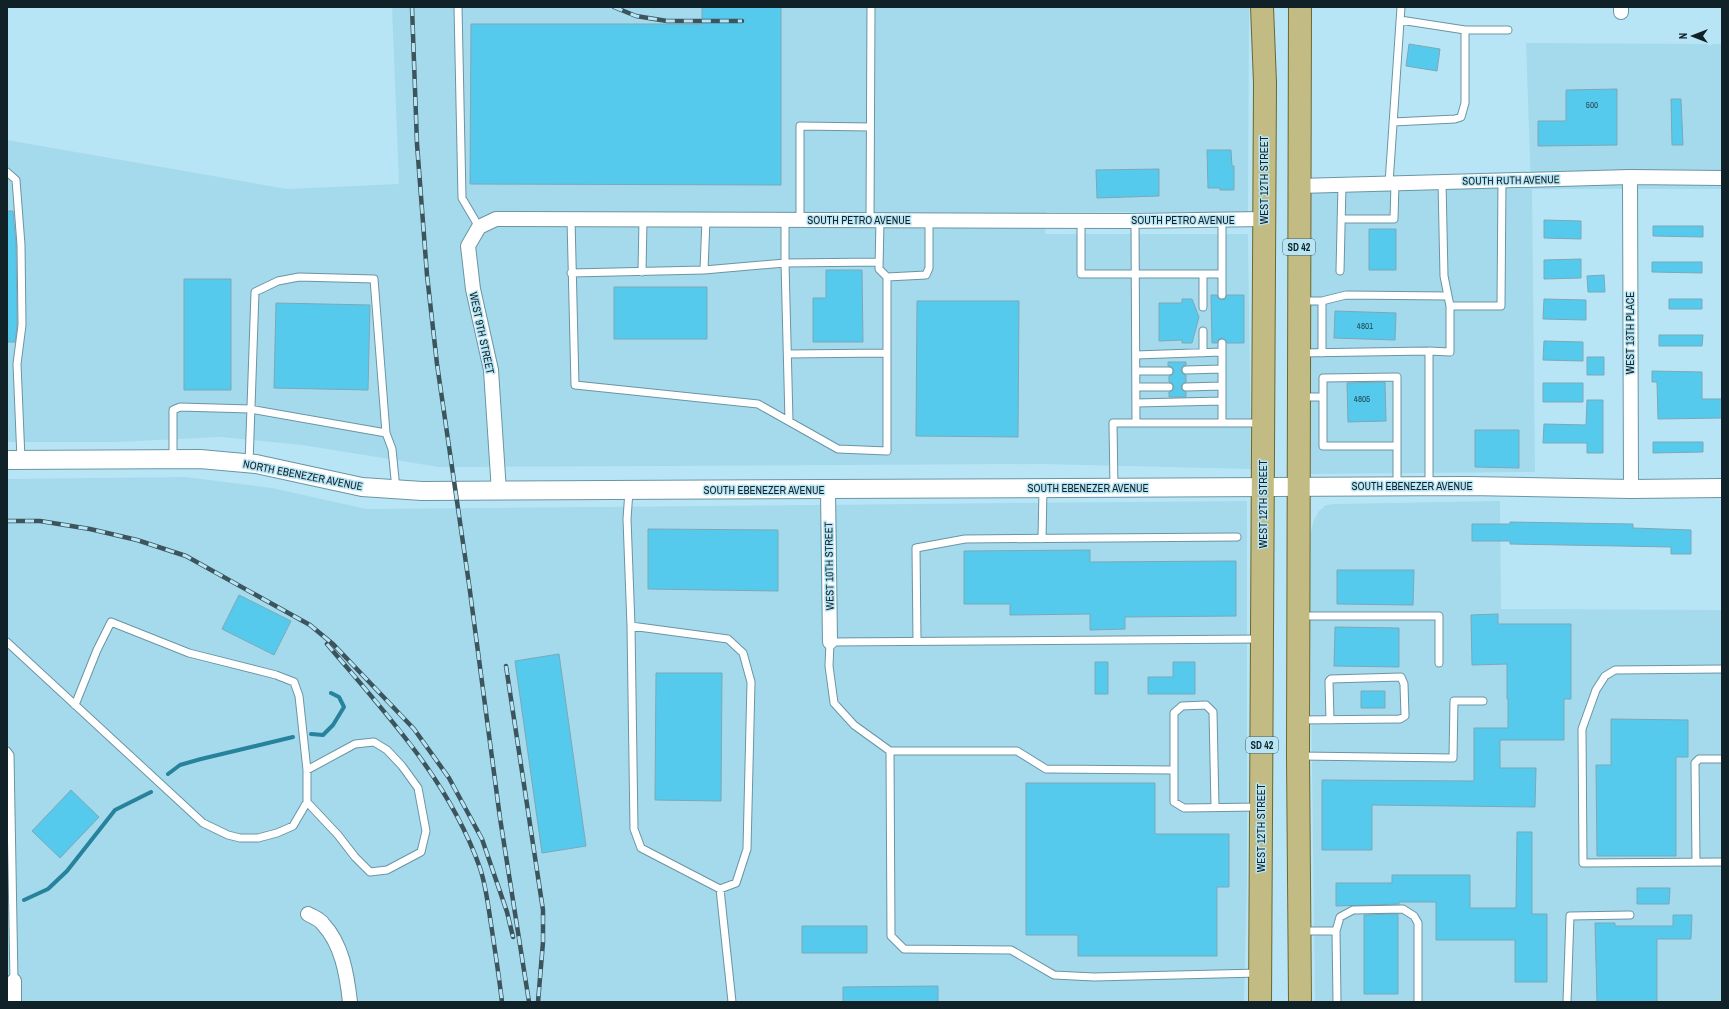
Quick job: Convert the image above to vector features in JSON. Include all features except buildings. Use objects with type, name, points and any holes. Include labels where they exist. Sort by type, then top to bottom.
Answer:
[{"type":"main road","name":"WEST 12TH STREET","points":[[1260,1002],[1264,219],[1264,83],[1262,7]]},
{"type":"main road","name":"SD 42","points":[[1300,7],[1298,616],[1300,1002]]},
{"type":"street","name":"SOUTH RUTH AVENUE","points":[[1300,186],[1630,177],[1722,178]]},
{"type":"street","name":"WEST 13TH PLACE","points":[[1630,177],[1631,489]]},
{"type":"street","name":"SOUTH PETRO AVENUE","points":[[479,227],[496,219],[1264,219]]},
{"type":"street","name":"WEST 9TH STREET","points":[[479,227],[468,246],[472,289],[491,370],[499,492]]},
{"type":"street","name":"NORTH EBENEZER AVENUE","points":[[14,460],[200,459],[249,464],[362,488],[454,492]]},
{"type":"street","name":"SOUTH EBENEZER AVENUE","points":[[454,492],[1397,486],[1631,489],[1722,488]]},
{"type":"street","name":"WEST 10TH STREET","points":[[828,490],[830,642]]},
{"type":"street","points":[[308,914],[323,923],[333,938],[341,955],[350,1002]]},
{"type":"street","points":[[10,981],[14,1002]]},
{"type":"lane","points":[[458,7],[462,198],[479,227]]},
{"type":"lane","points":[[571,219],[571,273],[575,385],[758,404],[838,448],[887,450],[887,277],[879,269],[875,220],[870,127],[871,7]]},
{"type":"lane","points":[[1341,218],[1394,219],[1392,183],[1393,122],[1401,7]]},
{"type":"lane","points":[[1400,20],[1465,30],[1508,30]]},
{"type":"lane","points":[[1393,122],[1455,119],[1461,117],[1465,103],[1465,30]]},
{"type":"lane","points":[[800,220],[800,126],[870,127]]},
{"type":"lane","points":[[7,172],[16,180],[21,245],[22,325],[17,364],[14,460]]},
{"type":"lane","points":[[1450,306],[1501,306],[1502,180]]},
{"type":"lane","points":[[1299,353],[1450,352],[1450,306],[1444,276],[1442,182]]},
{"type":"lane","points":[[1340,271],[1342,185]]},
{"type":"lane","points":[[642,272],[643,219]]},
{"type":"lane","points":[[704,270],[706,219]]},
{"type":"lane","points":[[785,220],[789,421]]},
{"type":"lane","points":[[887,277],[926,275],[929,268],[929,220]]},
{"type":"lane","points":[[1081,220],[1081,274],[1222,274]]},
{"type":"lane","points":[[1135,220],[1136,423]]},
{"type":"lane","points":[[1222,220],[1222,295]]},
{"type":"lane","points":[[571,273],[704,270],[785,263],[879,262]]},
{"type":"lane","points":[[1203,274],[1204,307]]},
{"type":"lane","points":[[249,464],[255,292],[278,281],[299,277],[374,279],[386,433],[392,449],[396,490]]},
{"type":"lane","points":[[1299,301],[1322,301],[1346,295],[1448,296]]},
{"type":"lane","points":[[1322,301],[1322,353]]},
{"type":"lane","points":[[1203,331],[1204,353]]},
{"type":"lane","points":[[1222,343],[1222,423]]},
{"type":"lane","points":[[1430,351],[1430,486]]},
{"type":"lane","points":[[1136,356],[1222,352]]},
{"type":"lane","points":[[788,354],[887,353]]},
{"type":"lane","points":[[1186,370],[1222,369]]},
{"type":"lane","points":[[1136,371],[1168,371]]},
{"type":"lane","points":[[1397,446],[1323,446],[1323,378],[1397,377],[1397,446],[1397,486]]},
{"type":"lane","points":[[1186,387],[1222,386]]},
{"type":"lane","points":[[1136,387],[1168,387]]},
{"type":"lane","points":[[1299,397],[1323,397]]},
{"type":"lane","points":[[1136,403],[1222,401]]},
{"type":"lane","points":[[173,459],[173,410],[180,407],[250,409],[386,433]]},
{"type":"lane","points":[[1114,488],[1113,423],[1263,423]]},
{"type":"lane","points":[[1042,539],[1043,488]]},
{"type":"lane","points":[[629,491],[627,518],[631,626],[634,829],[641,848],[720,889],[736,883],[747,849],[751,682],[743,653],[728,639],[631,626]]},
{"type":"lane","points":[[917,641],[916,548],[965,539],[1237,537]]},
{"type":"lane","points":[[1298,616],[1439,616],[1439,663]]},
{"type":"lane","points":[[7,642],[203,823],[228,835],[240,838],[258,838],[277,833],[293,826],[307,802],[307,770],[299,696],[294,682],[276,675],[189,653],[111,622],[97,650],[76,705]]},
{"type":"lane","points":[[1174,770],[1046,769],[1017,751],[890,751],[854,725],[834,703],[829,666],[830,642],[1262,639]]},
{"type":"lane","points":[[1722,669],[1615,670],[1605,676],[1596,690],[1582,729],[1583,863],[1722,862]]},
{"type":"lane","points":[[1298,720],[1330,720],[1400,719],[1405,716],[1404,684],[1401,677],[1331,678],[1329,680],[1330,720]]},
{"type":"lane","points":[[1298,756],[1453,758],[1454,701],[1483,701]]},
{"type":"lane","points":[[1215,808],[1214,712],[1206,706],[1182,706],[1174,713],[1174,802],[1184,808],[1215,808],[1262,807]]},
{"type":"lane","points":[[307,770],[355,744],[374,742],[387,750],[402,766],[418,788],[426,831],[421,852],[387,870],[370,872],[307,802]]},
{"type":"lane","points":[[7,751],[10,755],[10,981]]},
{"type":"lane","points":[[890,751],[891,936],[904,949],[1011,950],[1054,975],[1094,978],[1260,973]]},
{"type":"lane","points":[[1696,862],[1695,763],[1699,759],[1722,759]]},
{"type":"lane","points":[[720,889],[732,1002]]},
{"type":"lane","points":[[1337,1002],[1336,931],[1340,918],[1353,910],[1403,909],[1414,916],[1418,923],[1418,1002]]},
{"type":"lane","points":[[1567,1002],[1570,916],[1630,915]]},
{"type":"lane","points":[[1299,932],[1336,931]]},
{"type":"shaded area","points":[[392,7],[1249,7],[1248,212],[1046,212],[1045,234],[1248,234],[1251,469],[1043,464],[439,467],[302,445],[221,437],[117,442],[7,442],[7,140],[287,189],[399,184]]},
{"type":"shaded area","points":[[1526,43],[1722,44],[1722,189],[1532,189],[1535,472],[1311,474],[1308,191],[1531,188]]},
{"type":"shaded area","points":[[186,477],[272,488],[366,509],[1247,501],[1247,881],[1244,1002],[7,1002],[7,479]]},
{"type":"shaded area","points":[[1500,501],[1501,609],[1722,610],[1722,1002],[1315,1002],[1309,538],[1314,520],[1319,511],[1326,505],[1335,504]]},
{"type":"waterway","points":[[311,734],[323,735],[333,725],[344,707],[339,697],[331,693]]},
{"type":"waterway","points":[[168,774],[180,765],[293,737]]},
{"type":"waterway","points":[[24,900],[48,889],[67,871],[115,810],[151,792]]},
{"type":"railway","points":[[412,7],[417,144],[427,275],[437,364],[469,584],[500,818],[529,1002]]},
{"type":"railway","points":[[614,7],[636,16],[667,21],[742,21]]},
{"type":"railway","points":[[7,521],[40,521],[90,529],[137,540],[186,556],[310,625],[333,644],[414,729],[449,778],[482,839],[507,912],[513,937]]},
{"type":"railway","points":[[327,644],[414,749],[434,777],[467,836],[480,868],[485,889],[502,1002]]},
{"type":"railway","points":[[506,666],[543,910],[543,942],[538,1002]]}]
